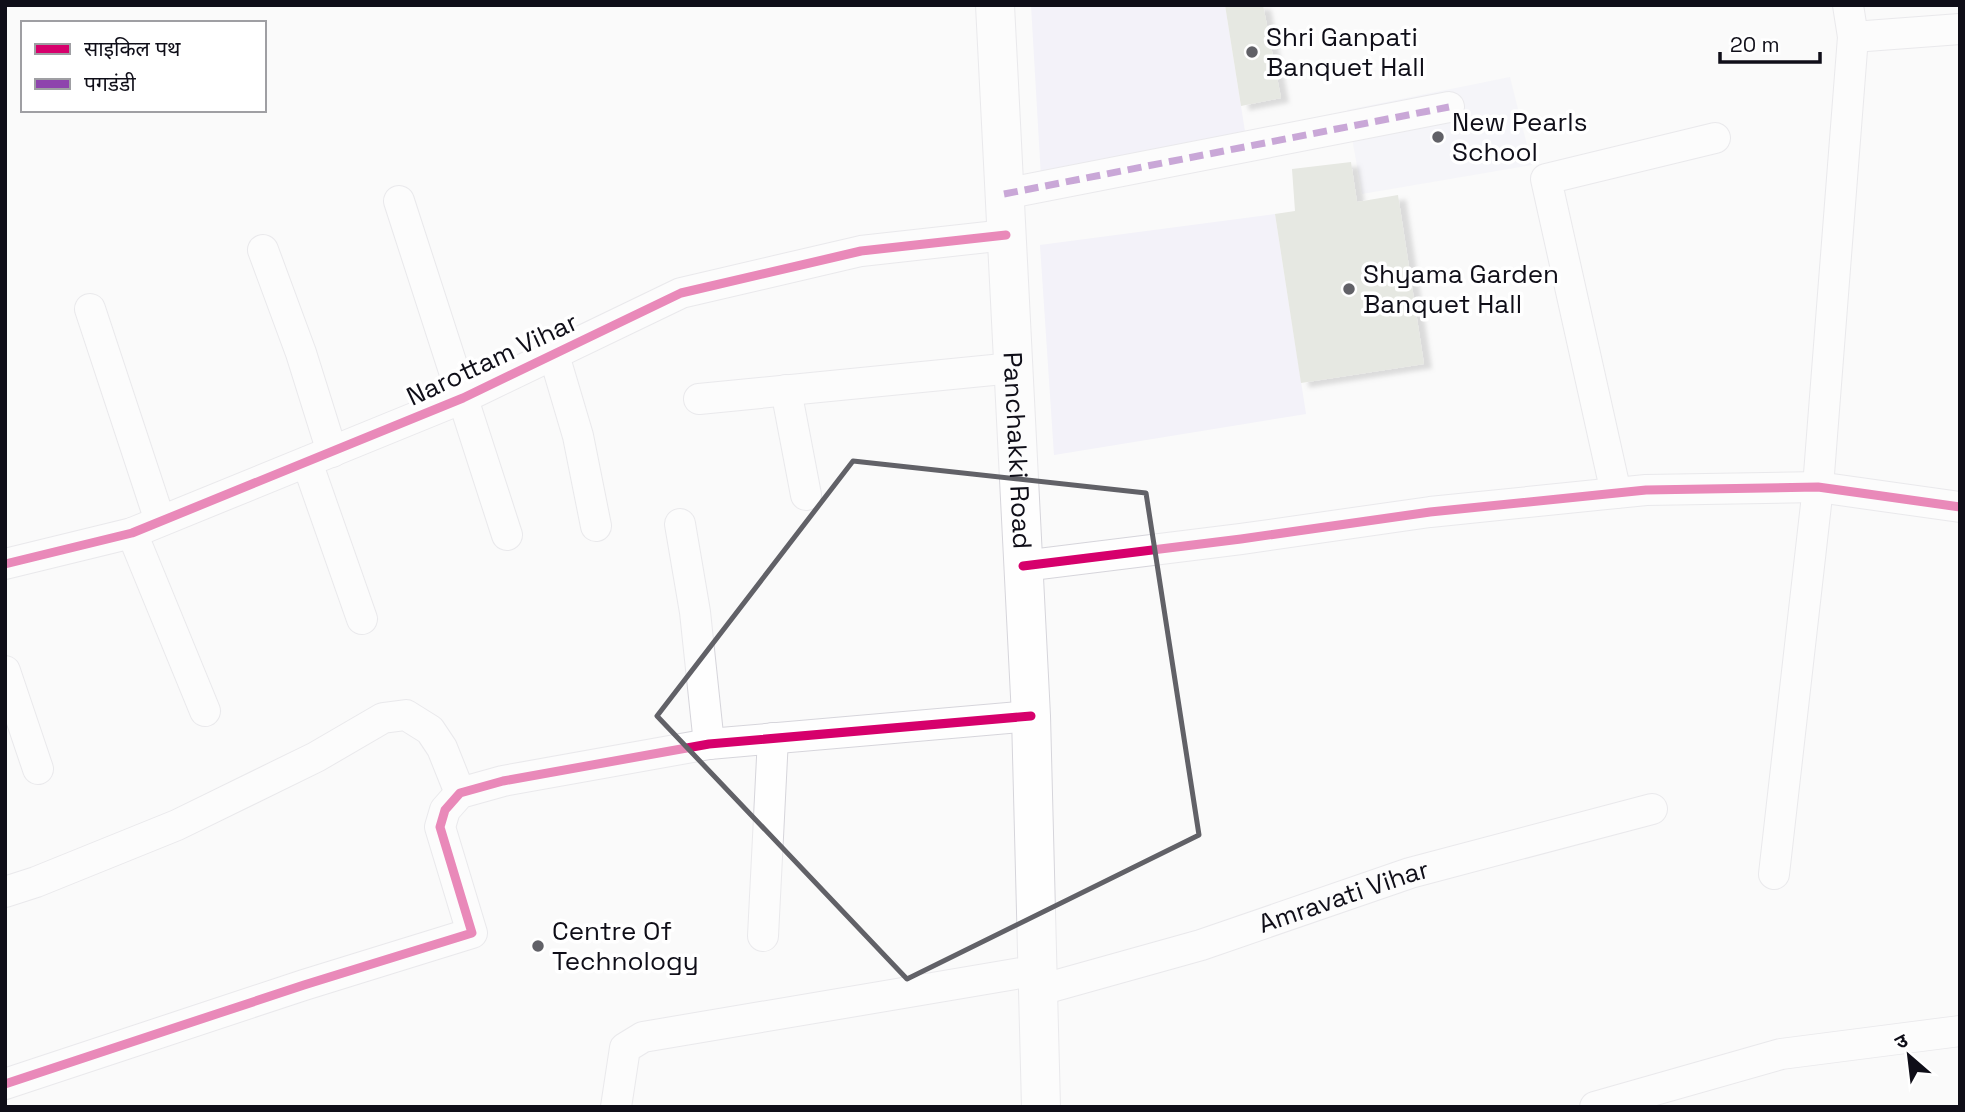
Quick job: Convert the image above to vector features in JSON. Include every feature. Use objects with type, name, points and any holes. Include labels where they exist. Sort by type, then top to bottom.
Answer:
[{"type":"main road","name":"Panchakki Road","points":[[995,5],[1031,716],[1041,1107]]},
{"type":"street","points":[[1773,874],[1818,487],[1853,37],[1847,5]]},
{"type":"street","points":[[1853,37],[1960,29]]},
{"type":"street","points":[[1004,194],[1449,107]]},
{"type":"street","points":[[1616,493],[1546,179],[1715,138]]},
{"type":"street","points":[[399,201],[507,535]]},
{"type":"street","name":"Narottam Vihar","points":[[8,554],[132,533],[463,398],[681,293],[861,251],[1006,235]]},
{"type":"street","points":[[263,250],[302,353],[319,457],[362,619]]},
{"type":"street","points":[[90,309],[160,521]]},
{"type":"street","points":[[554,355],[578,436],[596,526]]},
{"type":"street","points":[[699,399],[1013,369]]},
{"type":"street","points":[[786,390],[806,495]]},
{"type":"street","points":[[1023,566],[1430,512],[1646,490],[1818,487],[1960,507]]},
{"type":"street","points":[[680,524],[695,612],[709,744]]},
{"type":"street","points":[[132,533],[205,711]]},
{"type":"street","points":[[5,671],[38,769]]},
{"type":"street","points":[[5,892],[177,825],[316,757],[383,718],[406,715],[430,730],[442,748],[460,793]]},
{"type":"street","points":[[5,1084],[471,933],[440,827],[445,810],[460,793],[503,781],[709,744],[1031,716]]},
{"type":"street","points":[[763,936],[773,738]]},
{"type":"street","name":"Amravati Vihar","points":[[616,1107],[625,1048],[643,1037],[1039,980],[1201,944],[1410,873],[1652,809]]},
{"type":"street","points":[[1595,1107],[1781,1054],[1960,1031]]},
{"type":"highlighted area","points":[[853,461],[1146,493],[1199,835],[907,979],[657,716]]},
{"type":"shaded area","points":[[1031,5],[1225,5],[1246,138],[1041,177]]},
{"type":"shaded area","name":"New Pearls School","points":[[1510,77],[1532,165],[1362,194],[1347,110]]},
{"type":"shaded area","points":[[1275,214],[1306,414],[1054,455],[1040,245]]},
{"type":"building","name":"Shri Ganpati Banquet Hall","points":[[1225,5],[1263,5],[1281,98],[1241,106]]},
{"type":"building","name":"Shyama Garden Banquet Hall","points":[[1351,162],[1357,202],[1398,195],[1424,364],[1301,383],[1275,214],[1295,211],[1292,169]]},
{"type":"marked path","points":[[1004,194],[1449,107]]},
{"type":"cycle path","points":[[5,564],[132,533],[463,398],[681,293],[861,251],[1006,235]]},
{"type":"cycle path","points":[[1023,566],[1430,512],[1646,490],[1818,487],[1960,507]]},
{"type":"cycle path","points":[[5,1084],[304,985],[472,933],[440,827],[445,810],[460,793],[503,781],[709,744],[1031,716]]},
{"type":"place","name":"Shri Ganpati Banquet Hall","points":[[1252,52]]},
{"type":"place","name":"New Pearls School","points":[[1438,137]]},
{"type":"place","name":"Shyama Garden Banquet Hall","points":[[1349,289]]},
{"type":"place","name":"Centre Of Technology","points":[[538,946]]}]
